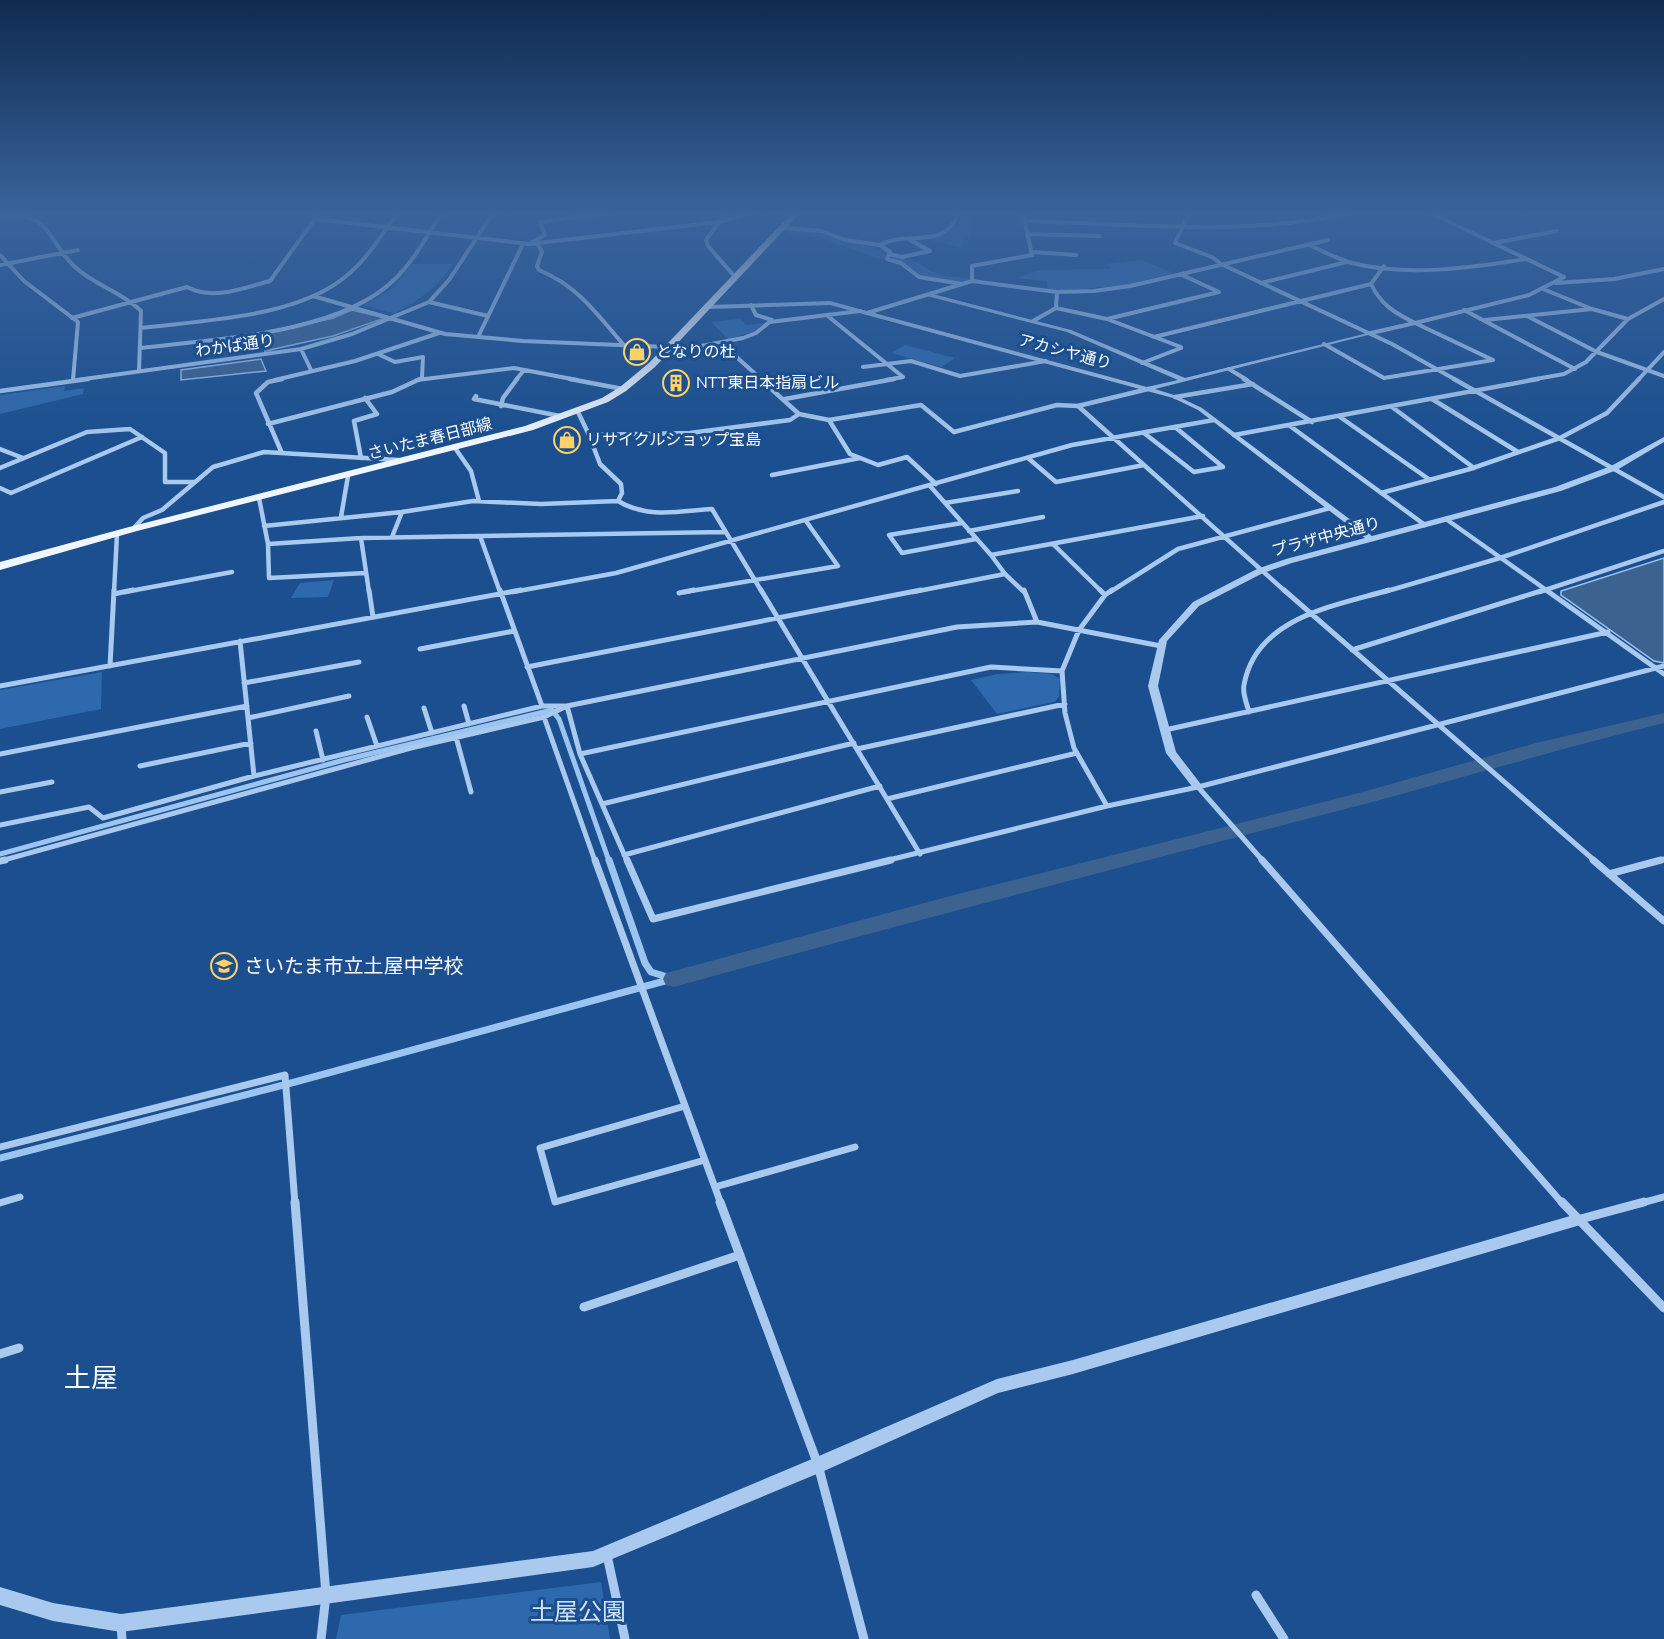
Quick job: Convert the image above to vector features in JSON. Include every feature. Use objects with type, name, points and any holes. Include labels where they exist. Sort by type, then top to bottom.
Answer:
[{"type":"main road","name":"さいたま春日部線","points":[[0,566],[133,529],[455,448],[578,412],[623,389],[724,289]]},
{"type":"street","points":[[38,289],[78,322],[73,380]]},
{"type":"street","points":[[112,289],[132,302],[141,311],[139,371]]},
{"type":"street","points":[[72,318],[177,289]]},
{"type":"street","points":[[190,289],[197,295],[229,289]]},
{"type":"street","points":[[141,328],[224,317],[313,296],[326,289]]},
{"type":"street","points":[[141,348],[301,324],[383,289]]},
{"type":"street","name":"わかば通り","points":[[0,391],[301,349],[392,319],[429,302],[440,289]]},
{"type":"street","points":[[478,337],[501,289]]},
{"type":"street","points":[[574,289],[623,344]]},
{"type":"street","points":[[313,296],[440,333],[690,348],[721,343],[756,333],[770,321],[863,312],[948,289]]},
{"type":"street","points":[[1038,289],[1058,292],[1088,289]]},
{"type":"street","points":[[1107,318],[1219,292],[1214,289]]},
{"type":"street","points":[[1274,289],[1370,333],[1664,497]]},
{"type":"street","points":[[1154,337],[1347,289]]},
{"type":"street","points":[[1324,344],[1384,378],[1493,360],[1393,312],[1378,302],[1373,289]]},
{"type":"street","points":[[721,343],[799,414],[829,420],[921,405],[954,432],[1057,405],[1078,406],[1415,323],[1463,309],[1509,302],[1542,289]]},
{"type":"street","points":[[1544,289],[1592,309],[1628,319]]},
{"type":"street","points":[[1056,308],[1058,292]]},
{"type":"street","points":[[928,296],[1069,331],[1182,380]]},
{"type":"street","points":[[1234,435],[1564,374],[1575,369],[1597,352],[1628,319],[1664,299]]},
{"type":"street","points":[[429,302],[488,316]]},
{"type":"street","name":"アカシヤ通り","points":[[708,307],[830,303],[1175,397],[1214,420],[1372,540]]},
{"type":"street","points":[[751,305],[756,315],[772,320],[770,321]]},
{"type":"street","points":[[1033,321],[1056,308],[1107,318],[1182,347],[1142,363]]},
{"type":"street","points":[[1463,309],[1575,369]]},
{"type":"street","points":[[1483,320],[1592,309]]},
{"type":"street","points":[[1527,316],[1597,352],[1664,376]]},
{"type":"street","points":[[785,399],[903,377],[890,364],[829,317]]},
{"type":"street","points":[[281,451],[256,393],[268,382],[378,354],[440,333]]},
{"type":"street","points":[[301,349],[311,370]]},
{"type":"street","points":[[1381,493],[1474,468],[1560,438],[1607,413],[1664,352]]},
{"type":"street","points":[[378,354],[395,362],[423,357],[422,378]]},
{"type":"street","points":[[863,367],[911,362],[960,376],[1046,361]]},
{"type":"street","points":[[268,424],[393,392],[422,378],[502,369],[524,370],[623,389]]},
{"type":"street","points":[[1229,369],[1312,422]]},
{"type":"street","points":[[501,406],[503,398],[524,370]]},
{"type":"street","points":[[1175,397],[1253,384]]},
{"type":"street","points":[[476,396],[474,399],[501,406],[564,417]]},
{"type":"street","points":[[361,458],[354,421],[377,414],[365,398]]},
{"type":"street","points":[[1432,399],[1518,453]]},
{"type":"street","points":[[1078,406],[1203,516],[1260,572],[1312,613],[1435,724],[1664,921]]},
{"type":"street","points":[[1392,407],[1474,468]]},
{"type":"street","points":[[578,412],[600,464],[621,484],[622,494],[618,501]]},
{"type":"street","points":[[589,435],[690,434],[790,420],[799,414]]},
{"type":"street","points":[[1340,417],[1430,480]]},
{"type":"street","points":[[829,420],[850,454],[878,465],[907,457],[936,484]]},
{"type":"street","points":[[0,686],[616,573],[1028,458],[1112,437],[1214,420]]},
{"type":"street","points":[[1290,426],[1425,525]]},
{"type":"street","points":[[1144,433],[1194,472],[1224,467],[1175,427]]},
{"type":"street","points":[[0,468],[87,432],[130,429],[165,453],[165,482],[195,482]]},
{"type":"street","points":[[0,488],[11,493],[142,437]]},
{"type":"street","name":"プラザ中央通り","points":[[1198,787],[1171,753],[1153,686],[1163,640],[1196,604],[1260,572],[1558,489],[1614,468],[1664,439]]},
{"type":"street","points":[[455,448],[471,471],[479,501]]},
{"type":"street","points":[[0,449],[23,458]]},
{"type":"street","points":[[133,529],[143,518],[162,510],[213,467],[264,452],[281,451],[403,461]]},
{"type":"street","points":[[772,475],[861,458]]},
{"type":"street","points":[[1028,458],[1056,482],[1144,465]]},
{"type":"street","points":[[341,517],[348,476]]},
{"type":"street","points":[[930,486],[1005,574],[1023,589],[1037,622]]},
{"type":"street","points":[[945,503],[1018,491]]},
{"type":"street","points":[[259,498],[268,544],[269,578],[366,573]]},
{"type":"street","points":[[264,526],[402,512],[479,501],[541,504],[618,501],[625,507],[650,512],[712,509],[920,854]]},
{"type":"street","points":[[1249,712],[1243,687],[1251,664],[1267,641],[1289,622],[1312,613],[1500,558],[1664,502]]},
{"type":"street","points":[[1107,806],[1077,753],[1065,704],[1062,671],[1079,630],[1105,595],[1178,549],[1330,508]]},
{"type":"street","points":[[392,537],[402,512]]},
{"type":"street","points":[[969,531],[1043,516]]},
{"type":"street","points":[[991,555],[1203,516]]},
{"type":"street","points":[[1446,519],[1664,674]]},
{"type":"street","points":[[679,592],[838,566],[806,521]]},
{"type":"street","points":[[962,523],[889,536],[902,554],[976,539]]},
{"type":"street","points":[[268,544],[392,537],[725,532]]},
{"type":"street","points":[[110,666],[117,534]]},
{"type":"street","points":[[480,536],[542,706]]},
{"type":"street","points":[[360,538],[373,617]]},
{"type":"street","points":[[1054,545],[1105,595]]},
{"type":"street","points":[[1352,650],[1629,564],[1664,551]]},
{"type":"street","points":[[114,594],[232,572]]},
{"type":"street","points":[[526,667],[1005,574]]},
{"type":"street","points":[[0,825],[89,807],[103,818],[254,777],[542,706],[567,706],[957,627],[1012,621],[1037,622],[1161,646]]},
{"type":"street","points":[[420,650],[514,631]]},
{"type":"street","points":[[1165,730],[1608,632]]},
{"type":"street","points":[[240,641],[254,777]]},
{"type":"street","points":[[244,683],[359,662]]},
{"type":"street","points":[[567,706],[580,754],[652,919],[1107,806],[1198,787],[1664,666]]},
{"type":"street","points":[[580,754],[991,667],[1062,671]]},
{"type":"street","points":[[248,718],[349,696]]},
{"type":"street","points":[[602,804],[856,746],[1065,704]]},
{"type":"street","points":[[0,754],[247,706]]},
{"type":"street","points":[[464,706],[469,724]]},
{"type":"street","points":[[0,861],[456,737],[544,717],[567,706]]},
{"type":"street","points":[[424,708],[432,733]]},
{"type":"street","points":[[367,717],[377,746]]},
{"type":"street","points":[[544,717],[645,1000],[818,1465],[864,1639]]},
{"type":"street","points":[[316,731],[323,760]]},
{"type":"street","points":[[456,737],[471,792]]},
{"type":"street","points":[[140,766],[251,743]]},
{"type":"street","points":[[887,799],[1077,753]]},
{"type":"street","points":[[0,792],[52,782]]},
{"type":"street","points":[[624,855],[880,786]]},
{"type":"street","points":[[1198,787],[1577,1220],[1664,1308]]},
{"type":"street","points":[[1609,874],[1664,859]]},
{"type":"street","points":[[0,1147],[285,1075],[326,1595],[321,1639]]},
{"type":"street","points":[[685,1106],[540,1148],[555,1202],[705,1160]]},
{"type":"street","points":[[715,1187],[855,1147]]},
{"type":"street","points":[[0,1203],[20,1197]]},
{"type":"street","points":[[0,1596],[122,1631],[326,1595],[593,1559],[818,1465],[997,1386],[1073,1367],[1577,1220],[1664,1197]]},
{"type":"street","points":[[584,1307],[740,1255]]},
{"type":"street","points":[[0,1354],[19,1348]]},
{"type":"street","points":[[607,1553],[625,1639]]},
{"type":"street","points":[[1256,1595],[1284,1639]]},
{"type":"green space","points":[[390,289],[431,289],[394,314],[364,305]]},
{"type":"green space","points":[[740,319],[746,325],[764,323],[753,332],[728,339],[711,322]]},
{"type":"green space","points":[[905,345],[955,358],[942,367],[891,353]]},
{"type":"green space","points":[[65,386],[64,391],[84,388],[83,394],[0,414],[0,395]]},
{"type":"green space","points":[[334,580],[328,597],[291,598],[300,583]]},
{"type":"green space","points":[[102,672],[101,709],[0,729],[0,690]]},
{"type":"green space","points":[[1028,672],[1052,674],[1060,679],[1059,697],[1054,702],[997,714],[971,680],[997,674]]},
{"type":"green space","name":"土屋公園","points":[[601,1582],[610,1639],[336,1639],[341,1615]]},
{"type":"shaded area","points":[[352,310],[385,318],[333,336],[265,351],[264,334],[333,318]]},
{"type":"shaded area","points":[[261,359],[266,371],[181,380],[181,370]]},
{"type":"shaded area","points":[[1664,558],[1664,663],[1654,661],[1561,595],[1561,591]]},
{"type":"waterway","points":[[0,854],[344,760],[552,710],[559,719],[609,861]]},
{"type":"waterway","points":[[674,979],[954,902],[1362,798],[1542,747],[1664,718]]},
{"type":"waterway","points":[[609,860],[645,963],[651,972],[674,979]]},
{"type":"waterway","points":[[0,1158],[295,1082],[672,979]]},
{"type":"place","name":"となりの杜","points":[[637,352]]},
{"type":"place","name":"NTT東日本指扇ビル","points":[[676,383]]},
{"type":"place","name":"リサイクルショップ宝島","points":[[567,440]]},
{"type":"place","name":"さいたま市立土屋中学校","points":[[224,966]]},
{"type":"district","name":"土屋","points":[[91,1378]]}]
